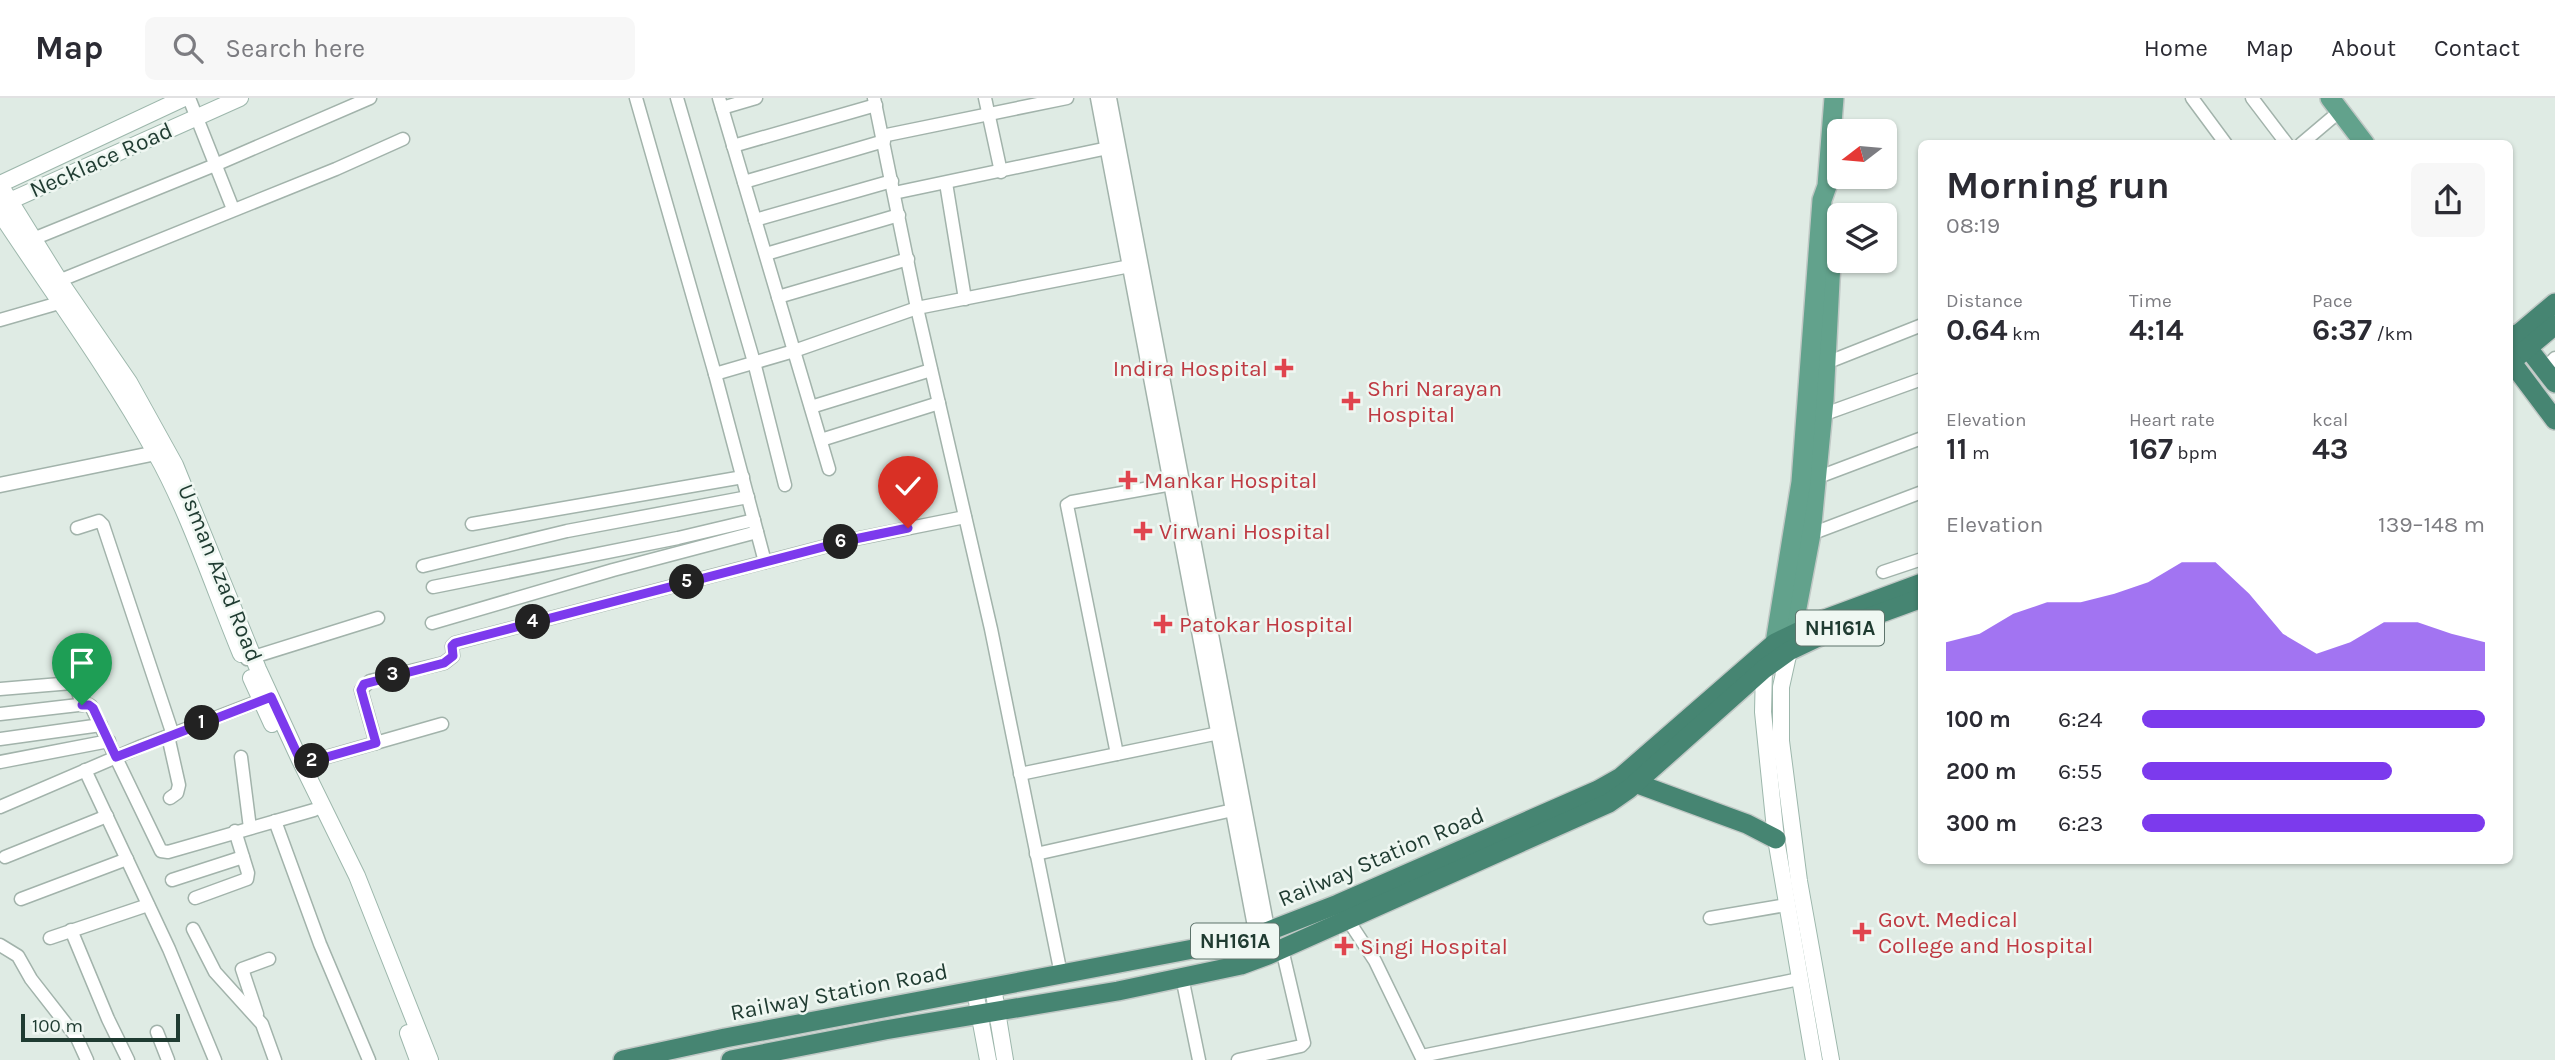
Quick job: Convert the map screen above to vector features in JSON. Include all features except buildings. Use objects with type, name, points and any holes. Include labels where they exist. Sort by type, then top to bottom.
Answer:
[{"type":"highway","points":[[2516,338],[2555,303]]},
{"type":"highway","points":[[2516,338],[2555,325]]},
{"type":"highway","points":[[2516,338],[2551,370]]},
{"type":"highway","points":[[2513,366],[2555,420]]},
{"type":"highway","name":"NH161A","points":[[1785,643],[1852,608],[1918,584]]},
{"type":"highway","name":"NH161A","points":[[1785,643],[1829,632],[1918,599]]},
{"type":"highway","name":"Railway Station Road","points":[[731,1060],[1182,977],[1241,965],[1272,953],[1609,803],[1628,780],[1785,643]]},
{"type":"highway","name":"Railway Station Road","points":[[623,1060],[1262,933],[1338,904],[1598,790],[1628,780],[1764,669]]},
{"type":"highway","points":[[1628,780],[1747,824],[1776,839]]},
{"type":"main road","name":"Necklace Road","points":[[0,184],[186,98]]},
{"type":"main road","name":"Necklace Road","points":[[3,206],[240,98]]},
{"type":"main road","points":[[1832,119],[1834,98]]},
{"type":"main road","points":[[2335,105],[2362,140]]},
{"type":"main road","name":"Usman Azad Road","points":[[0,184],[3,206],[53,283],[129,383],[166,445],[185,485],[248,659]]},
{"type":"main road","points":[[1827,186],[1822,200],[1801,482],[1781,687],[1782,752],[1799,881],[1831,1060]]},
{"type":"main road","points":[[1814,1060],[1776,839],[1763,712],[1764,669],[1785,643],[1811,534],[1826,363],[1835,204],[1828,189]]},
{"type":"main road","name":"Usman Azad Road","points":[[3,206],[33,239],[59,303],[156,453],[314,810],[349,882],[418,1060]]},
{"type":"main road","name":"Usman Azad Road","points":[[266,699],[302,764],[357,876],[430,1060]]},
{"type":"main road","points":[[984,989],[1005,1060]]},
{"type":"main road","points":[[988,1060],[989,1013]]},
{"type":"street","points":[[186,98],[233,209]]},
{"type":"street","points":[[33,239],[370,98]]},
{"type":"street","points":[[636,98],[715,374],[765,562]]},
{"type":"street","points":[[677,98],[754,362],[786,485]]},
{"type":"street","points":[[756,98],[721,103],[830,469]]},
{"type":"street","points":[[985,98],[1001,172]]},
{"type":"street","points":[[744,182],[883,138],[1067,98]]},
{"type":"street","points":[[1098,98],[1233,810],[1262,933],[1272,953],[1304,1043],[1301,1046],[1238,1060]]},
{"type":"street","points":[[1110,98],[1262,933]]},
{"type":"street","points":[[2192,98],[2223,140]]},
{"type":"street","points":[[2252,98],[2284,140]]},
{"type":"street","points":[[733,146],[875,102],[1061,974]]},
{"type":"street","points":[[2304,140],[2335,105]]},
{"type":"street","points":[[53,283],[403,139]]},
{"type":"street","points":[[755,219],[893,187],[946,183],[1108,148]]},
{"type":"street","points":[[946,183],[965,299]]},
{"type":"street","points":[[766,254],[899,215]]},
{"type":"street","points":[[778,298],[908,259]]},
{"type":"street","points":[[715,374],[794,351],[918,308],[1130,266]]},
{"type":"street","points":[[0,320],[59,303]]},
{"type":"street","points":[[1826,363],[1918,327]]},
{"type":"street","points":[[811,407],[932,370]]},
{"type":"street","points":[[1822,415],[1918,380]]},
{"type":"street","points":[[821,440],[939,403]]},
{"type":"street","points":[[1816,478],[1918,440]]},
{"type":"street","points":[[0,485],[156,453]]},
{"type":"street","points":[[472,524],[743,477]]},
{"type":"street","points":[[1117,754],[1067,505],[1172,484]]},
{"type":"street","points":[[1811,534],[1918,494]]},
{"type":"street","points":[[423,566],[567,531],[748,497]]},
{"type":"street","points":[[376,743],[361,690],[369,681],[444,663],[453,656],[452,646],[455,643],[850,540],[965,517]]},
{"type":"street","points":[[77,528],[99,521],[103,525],[170,736],[179,785],[179,790],[170,798]]},
{"type":"street","points":[[433,587],[678,538],[755,526]]},
{"type":"street","points":[[432,623],[755,526]]},
{"type":"street","points":[[1883,572],[1918,560]]},
{"type":"street","points":[[248,659],[378,618]]},
{"type":"street","points":[[0,689],[72,683],[76,685],[82,705]]},
{"type":"street","points":[[0,807],[116,757],[266,699]]},
{"type":"street","points":[[0,714],[91,706],[161,851],[167,852],[314,810]]},
{"type":"street","points":[[302,764],[442,724]]},
{"type":"street","points":[[0,739],[101,725]]},
{"type":"street","points":[[1020,774],[1219,733]]},
{"type":"street","points":[[0,762],[109,741]]},
{"type":"street","points":[[241,758],[250,828]]},
{"type":"street","points":[[85,770],[148,905],[215,1060]]},
{"type":"street","points":[[1037,854],[1233,810]]},
{"type":"street","points":[[5,856],[107,816]]},
{"type":"street","points":[[275,821],[320,944],[369,1060]]},
{"type":"street","points":[[195,898],[247,879],[235,831]]},
{"type":"street","points":[[172,880],[243,857]]},
{"type":"street","points":[[21,899],[127,859]]},
{"type":"street","points":[[50,938],[148,905]]},
{"type":"street","points":[[1710,918],[1786,905]]},
{"type":"street","points":[[1348,920],[1375,961],[1422,1058],[1799,979]]},
{"type":"street","points":[[193,929],[215,972],[258,1017]]},
{"type":"street","points":[[71,930],[128,1060]]},
{"type":"street","points":[[0,945],[18,956],[31,979],[77,1038],[87,1060]]},
{"type":"street","points":[[269,959],[242,970],[275,1060]]},
{"type":"street","points":[[1182,977],[1199,1060]]},
{"type":"street","points":[[157,1032],[168,1060]]},
{"type":"place","name":"Indira Hospital","points":[[1284,368]]},
{"type":"place","name":"Shri Narayan Hospital","points":[[1351,401]]},
{"type":"place","name":"Mankar Hospital","points":[[1128,480]]},
{"type":"place","name":"Virwani Hospital","points":[[1143,531]]},
{"type":"place","name":"Patokar Hospital","points":[[1163,624]]},
{"type":"place","name":"Govt. Medical College and Hospital","points":[[1862,932]]},
{"type":"place","name":"Singi Hospital","points":[[1344,946]]},
{"type":"route","points":[[82,705],[93,708],[116,757],[271,697],[302,764],[376,743],[364,706],[361,690],[364,684],[444,663],[453,656],[452,646],[455,643],[850,540],[908,528]]}]
